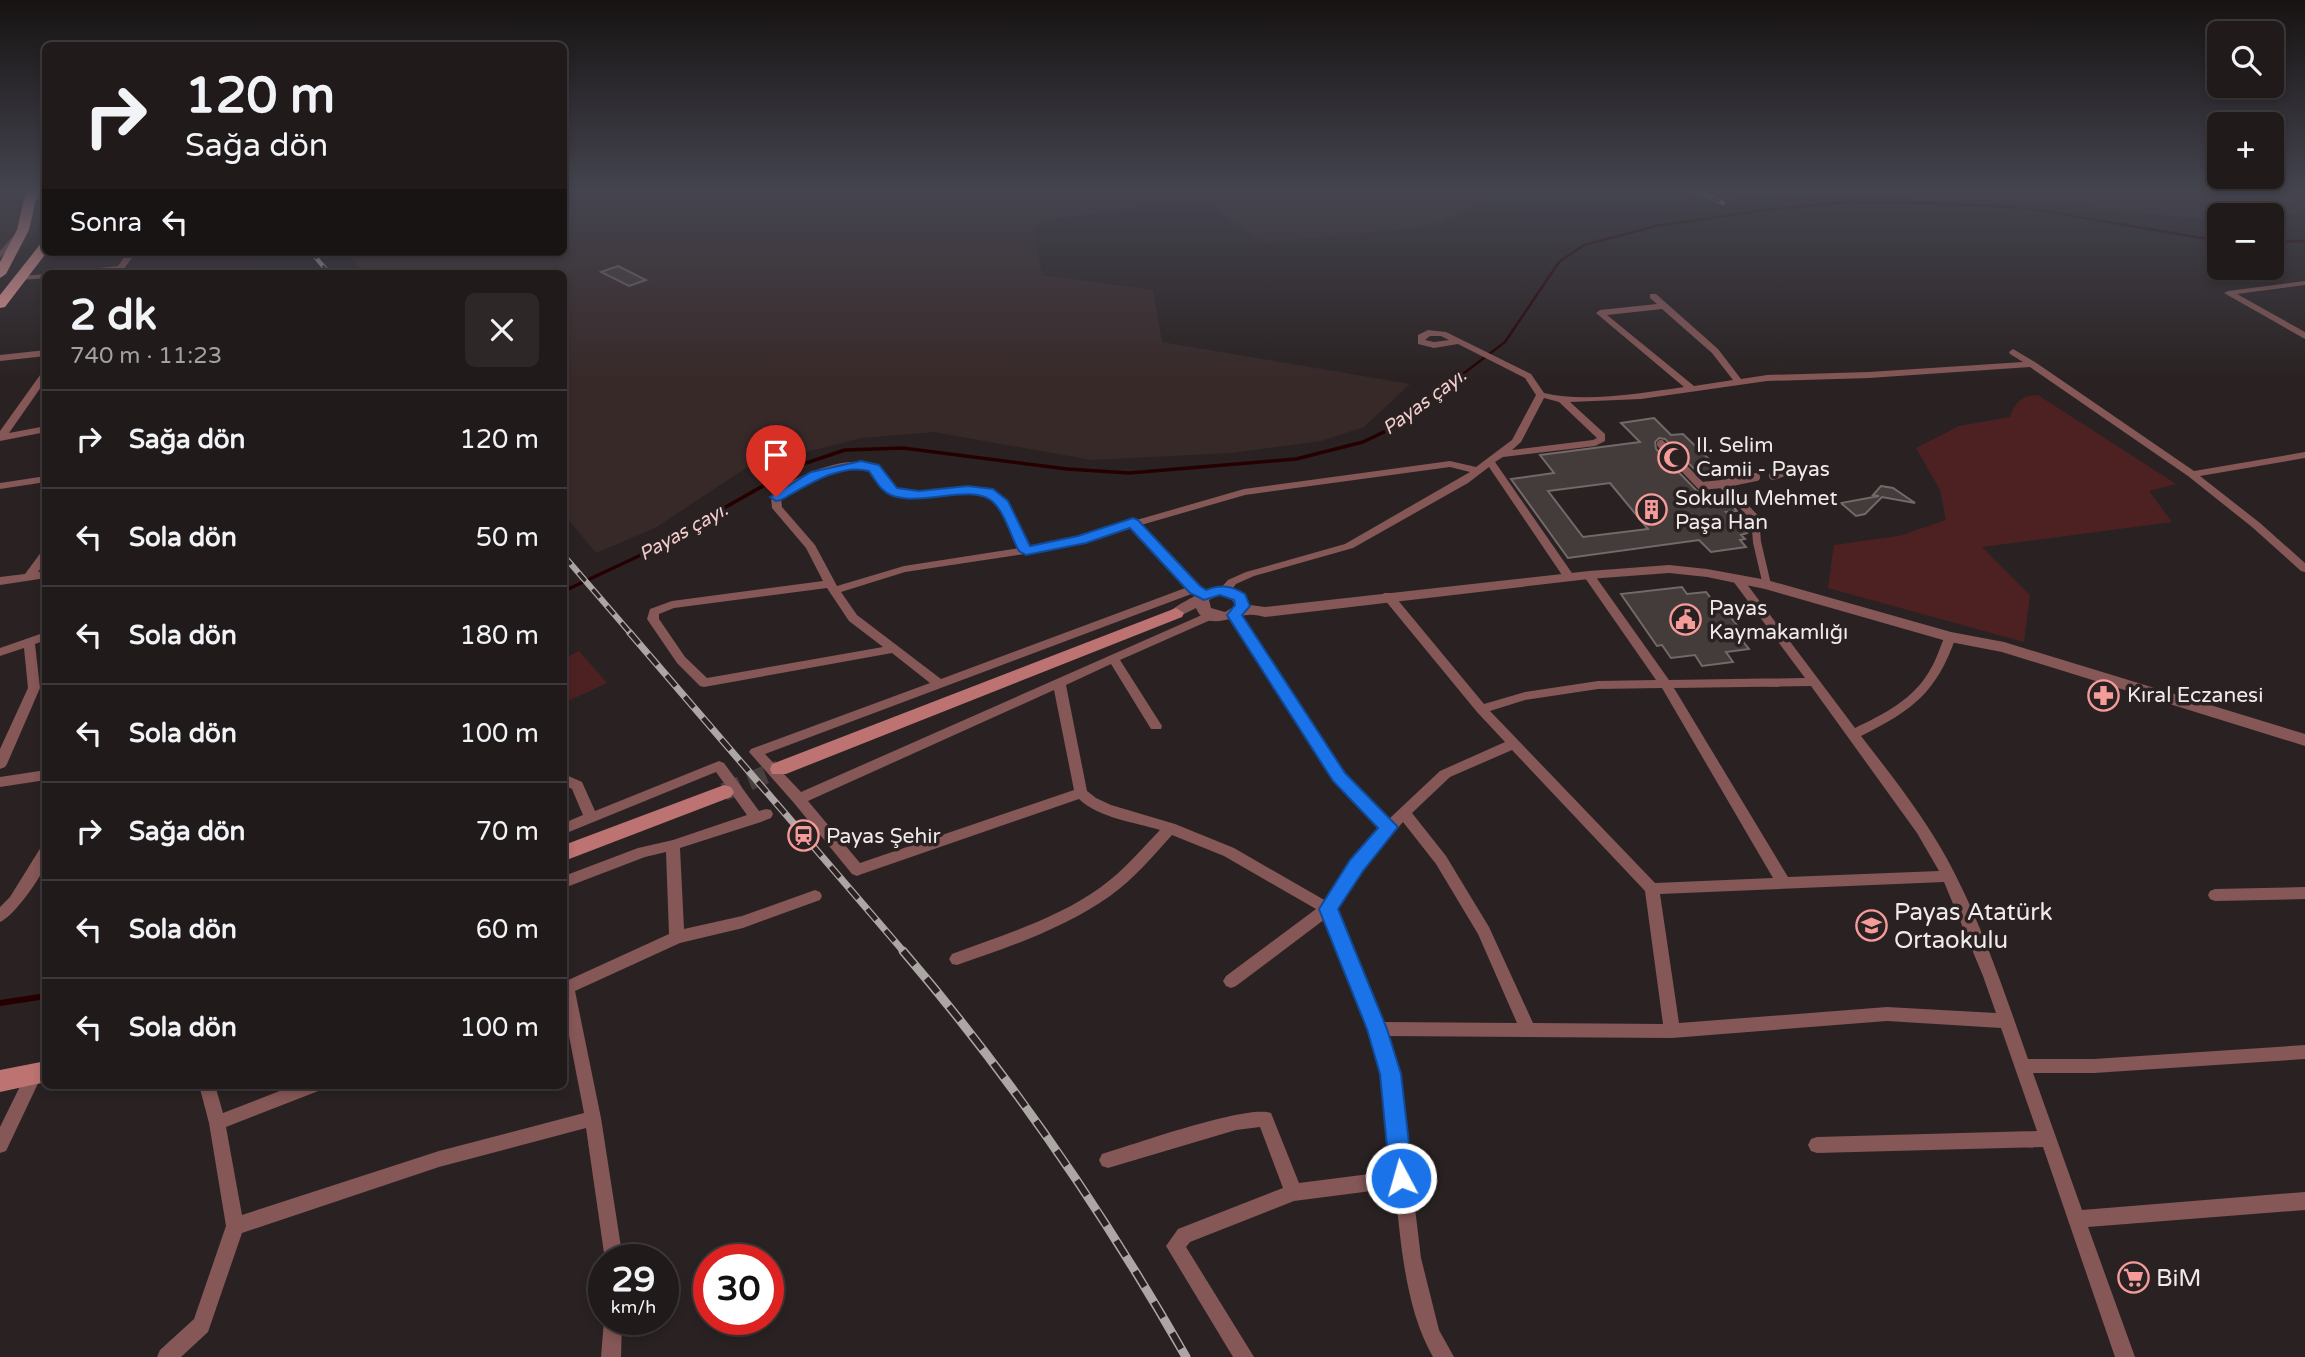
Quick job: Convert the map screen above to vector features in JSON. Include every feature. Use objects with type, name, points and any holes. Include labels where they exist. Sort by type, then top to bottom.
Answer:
[{"type":"highway","points":[[0,274],[11,253]]},
{"type":"highway","points":[[0,304],[40,253]]},
{"type":"main road","points":[[779,769],[1176,613]]},
{"type":"main road","points":[[567,852],[724,792]]},
{"type":"main road","points":[[0,1082],[40,1073]]},
{"type":"street","points":[[21,278],[42,276]]},
{"type":"street","points":[[2305,283],[2228,293],[2305,336]]},
{"type":"street","points":[[1653,296],[1723,360],[1738,381]]},
{"type":"street","points":[[1665,306],[1600,313],[1692,389]]},
{"type":"street","points":[[1457,342],[1528,376],[1541,395],[1562,400],[1641,396],[1738,381],[2032,364]]},
{"type":"street","points":[[2013,352],[2192,474],[2256,525],[2305,569]]},
{"type":"street","points":[[0,358],[42,353]]},
{"type":"street","points":[[0,438],[42,379]]},
{"type":"street","points":[[1225,590],[1231,583],[1244,577],[1349,545],[1478,471],[1516,442],[1541,395]]},
{"type":"street","points":[[27,400],[42,396]]},
{"type":"street","points":[[1495,458],[1600,442],[1602,436],[1562,400]]},
{"type":"street","points":[[0,438],[42,430]]},
{"type":"street","points":[[1661,444],[1702,486],[1756,477]]},
{"type":"street","points":[[2192,474],[2305,454]]},
{"type":"street","points":[[1495,458],[1568,576]]},
{"type":"street","points":[[893,649],[704,683],[681,660],[653,619],[654,612],[672,605],[832,587],[904,569],[1081,540],[1244,492],[1436,465],[1454,464],[1478,471]]},
{"type":"street","points":[[940,684],[853,618],[832,587],[811,547],[777,508],[776,497],[815,475],[853,465],[874,468],[886,486],[893,491],[919,495],[968,490],[988,492],[1001,501],[1026,551]]},
{"type":"street","points":[[1773,476],[1788,471]]},
{"type":"street","points":[[0,486],[42,479]]},
{"type":"street","points":[[1722,484],[1755,518],[1757,542],[1767,585]]},
{"type":"street","points":[[1133,523],[1203,602],[1223,617],[1238,612],[1265,612],[1568,576],[1669,569],[1707,573],[1767,585],[1950,637],[2004,647],[2305,740]]},
{"type":"street","points":[[28,577],[42,558]]},
{"type":"street","points":[[0,581],[42,575]]},
{"type":"street","points":[[1589,575],[1666,685],[1784,884]]},
{"type":"street","points":[[1739,581],[1922,829],[1949,876],[1992,976],[2124,1357]]},
{"type":"street","points":[[799,799],[1114,658],[1203,602],[1213,591],[1225,590],[1240,598],[1238,612],[1339,777],[1389,827]]},
{"type":"street","points":[[1388,596],[1481,709],[1652,889],[1672,1031]]},
{"type":"street","points":[[1176,613],[1203,602]]},
{"type":"street","points":[[1081,793],[857,870],[757,752],[940,684],[1203,602]]},
{"type":"street","points":[[0,652],[42,637]]},
{"type":"street","points":[[1854,734],[1899,712],[1921,693],[1947,649],[1950,637]]},
{"type":"street","points":[[0,764],[34,688],[29,642]]},
{"type":"street","points":[[1114,658],[1156,726]]},
{"type":"street","points":[[1059,682],[1081,793],[1091,802],[1170,828],[1229,852],[1328,909],[1377,1029],[1391,1074],[1412,1258],[1430,1333],[1444,1357]]},
{"type":"street","points":[[1481,709],[1525,695],[1598,684],[1816,682]]},
{"type":"street","points":[[1231,981],[1328,909],[1356,866],[1389,827],[1445,774],[1515,743]]},
{"type":"street","points":[[567,828],[719,766],[761,816],[643,852],[567,881]]},
{"type":"street","points":[[0,782],[42,776]]},
{"type":"street","points":[[567,781],[577,786],[591,817]]},
{"type":"street","points":[[1404,813],[1440,860],[1484,931],[1528,1030]]},
{"type":"street","points":[[957,959],[1076,909],[1104,893],[1132,869],[1170,828]]},
{"type":"street","points":[[673,845],[677,937]]},
{"type":"street","points":[[0,916],[15,901],[42,857]]},
{"type":"street","points":[[1652,889],[1949,876]]},
{"type":"street","points":[[2215,895],[2305,893]]},
{"type":"street","points":[[567,988],[677,937],[743,922],[815,896]]},
{"type":"street","points":[[567,998],[593,1118],[612,1244]]},
{"type":"street","points":[[1377,1029],[1672,1031],[1887,1014],[2008,1021]]},
{"type":"street","points":[[2023,1066],[2094,1066],[2305,1052]]},
{"type":"street","points":[[0,1145],[40,1073]]},
{"type":"street","points":[[167,1357],[201,1325],[235,1226],[217,1122],[208,1089]]},
{"type":"street","points":[[217,1122],[304,1089]]},
{"type":"street","points":[[235,1226],[439,1159],[593,1118]]},
{"type":"street","points":[[1108,1160],[1236,1122],[1265,1119],[1294,1192]]},
{"type":"street","points":[[1817,1145],[2049,1139]]},
{"type":"street","points":[[1244,1357],[1175,1245],[1184,1234],[1294,1192],[1401,1178]]},
{"type":"street","points":[[2077,1220],[2305,1201]]},
{"type":"street","points":[[611,1357],[612,1335]]},
{"type":"shaded area","points":[[0,253],[18,253],[0,274]]},
{"type":"shaded area","points":[[1038,253],[1042,275],[1153,290],[1162,342],[1410,384],[1364,427],[1321,441],[1231,453],[1092,460],[934,432],[862,438],[749,466],[655,528],[596,553],[567,518],[567,270],[362,270],[350,256]]},
{"type":"shaded area","points":[[2038,395],[2176,484],[2149,491],[2172,522],[1982,547],[2030,595],[2024,642],[1828,588],[1834,545],[1899,536],[1946,520],[1940,490],[1916,448],[1959,426],[2010,417],[2020,400]]},
{"type":"shaded area","points":[[579,651],[607,683],[567,702],[567,657]]},
{"type":"building","points":[[618,266],[646,280],[629,286],[601,272]]},
{"type":"building","points":[[1654,418],[1671,435],[1683,434],[1720,470],[1710,472],[1714,476],[1703,478],[1665,439],[1659,438],[1655,442],[1656,449],[1697,491],[1703,492],[1713,503],[1728,501],[1737,511],[1726,512],[1747,533],[1741,535],[1745,539],[1740,540],[1746,547],[1711,552],[1699,540],[1568,558],[1511,479],[1554,473],[1540,455],[1640,442],[1621,423]],"holes":[[[1610,483],[1648,529],[1583,537],[1548,491]]]},
{"type":"building","points":[[1881,486],[1893,488],[1915,503],[1882,497],[1865,514],[1856,516],[1841,503],[1879,496],[1873,495]]},
{"type":"building","name":"Payas Kaymakamlığı","points":[[1682,587],[1687,594],[1706,592],[1714,602],[1719,602],[1747,638],[1741,639],[1749,649],[1726,652],[1733,662],[1702,666],[1695,655],[1671,658],[1662,645],[1657,646],[1621,594]]},
{"type":"waterway","name":"Payas çayı.","points":[[1447,386],[1505,342],[1559,262],[1572,253]]},
{"type":"waterway","name":"Payas çayı.","points":[[567,590],[641,555],[800,465],[845,450],[903,448],[1067,469],[1129,473],[1296,459],[1363,442],[1388,430],[1449,384]]},
{"type":"waterway","name":"Payas çayı.","points":[[0,1003],[42,997]]},
{"type":"tunnel","points":[[724,792],[779,769]]},
{"type":"railway","points":[[314,256],[326,270]]},
{"type":"railway","points":[[567,559],[632,635]]},
{"type":"railway","points":[[630,633],[904,952]]},
{"type":"railway","points":[[903,951],[981,1047],[1054,1147],[1122,1250],[1186,1357]]},
{"type":"place","name":"II. Selim Camii - Payas","points":[[1673,457]]},
{"type":"place","name":"Sokullu Mehmet Paşa Han","points":[[1652,510]]},
{"type":"place","name":"Payas Kaymakamlığı","points":[[1686,620]]},
{"type":"place","name":"Kıral Eczanesi","points":[[2104,695]]},
{"type":"place","name":"Payas Şehi̇r","points":[[803,836]]},
{"type":"place","name":"Payas Atatürk Ortaokulu","points":[[1871,926]]},
{"type":"place","name":"BiM","points":[[2133,1278]]},
{"type":"route","points":[[776,497],[815,475],[853,465],[868,465],[874,468],[886,486],[893,491],[919,495],[968,490],[988,492],[1001,501],[1026,551],[1081,540],[1133,523],[1204,596],[1219,590],[1231,592],[1240,598],[1243,606],[1235,615],[1256,652],[1339,777],[1389,827],[1356,866],[1328,909],[1377,1029],[1391,1074],[1401,1178]]}]
